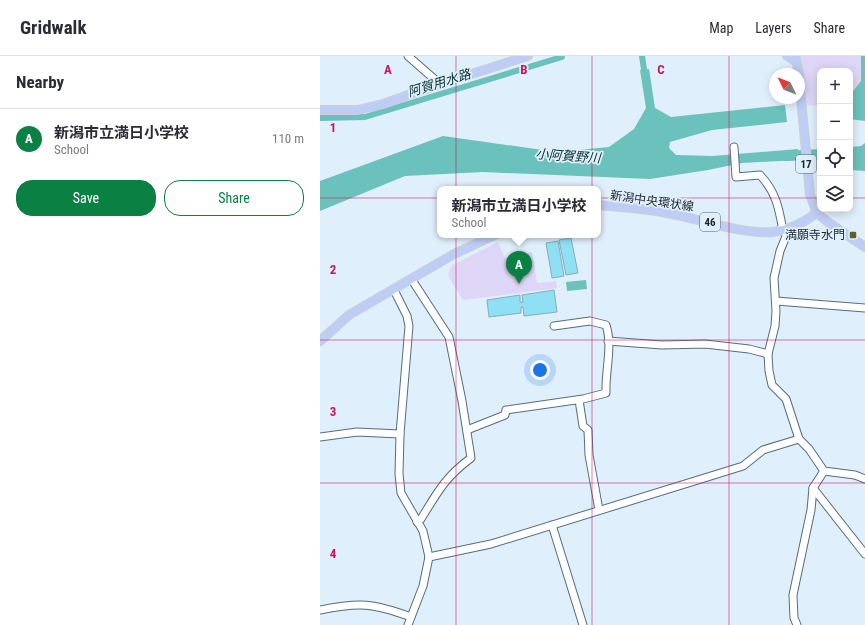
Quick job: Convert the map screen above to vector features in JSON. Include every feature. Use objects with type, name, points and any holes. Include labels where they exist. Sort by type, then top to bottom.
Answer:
[{"type":"main road","points":[[320,110],[358,110],[383,104],[528,56]]},
{"type":"main road","points":[[787,56],[796,59]]},
{"type":"main road","name":"17","points":[[802,104],[810,194],[817,213]]},
{"type":"main road","name":"新潟中央環状線","points":[[601,205],[662,212],[759,231],[786,230],[802,223],[817,213]]},
{"type":"main road","points":[[817,213],[829,223],[865,247]]},
{"type":"main road","points":[[320,341],[349,315],[412,280],[454,254],[489,238]]},
{"type":"street","points":[[408,56],[440,84]]},
{"type":"street","points":[[734,147],[736,176],[760,175],[769,184],[779,205],[786,230],[774,278],[776,301],[775,326],[768,354],[772,385],[786,399],[799,439],[809,449],[824,471],[855,475],[865,480]]},
{"type":"street","points":[[412,280],[448,337],[467,430],[471,458],[455,471],[436,491],[421,519],[417,522]]},
{"type":"street","points":[[394,290],[407,316],[409,326],[399,453],[401,493],[426,540],[429,557],[423,586],[408,625]]},
{"type":"street","points":[[776,301],[865,308]]},
{"type":"street","points":[[467,430],[505,415],[506,410],[579,400],[606,393],[605,381],[608,341],[606,325],[598,322],[575,322],[554,326]]},
{"type":"street","points":[[608,341],[662,345],[705,344],[750,349],[768,354]]},
{"type":"street","points":[[579,400],[583,426],[588,430],[589,455],[599,510]]},
{"type":"street","points":[[320,437],[357,432],[400,434]]},
{"type":"street","points":[[429,557],[491,544],[743,466],[763,450],[799,439]]},
{"type":"street","points":[[797,625],[794,618],[793,594],[813,488],[824,471]]},
{"type":"street","points":[[813,488],[865,554]]},
{"type":"street","points":[[552,525],[583,625]]},
{"type":"street","points":[[320,610],[354,604],[371,605],[385,607],[411,617]]},
{"type":"shaded area","points":[[798,56],[861,56],[861,81],[853,91],[853,68],[817,68],[817,106],[806,105],[805,68],[801,68]]},
{"type":"shaded area","points":[[498,242],[505,258],[532,252],[537,283],[556,281],[557,288],[463,300],[448,276],[451,266]]},
{"type":"water","points":[[861,56],[865,56],[865,121],[853,119],[853,91],[861,81]]},
{"type":"water","points":[[649,69],[655,108],[671,117],[785,105],[787,122],[712,130],[670,142],[669,148],[676,155],[713,156],[798,149],[798,160],[742,163],[650,179],[483,172],[405,176],[320,211],[320,181],[443,136],[557,152],[609,147],[634,129],[646,108],[640,70]]},
{"type":"water","points":[[865,143],[865,171],[853,170],[853,147],[861,146]]},
{"type":"water","points":[[586,280],[587,289],[567,291],[566,282]]},
{"type":"building","points":[[571,238],[578,273],[566,275],[559,240]]},
{"type":"building","points":[[558,241],[564,276],[552,278],[546,243]]},
{"type":"building","points":[[554,290],[557,312],[524,316],[523,307],[521,307],[521,313],[489,317],[487,300],[520,295],[520,302],[523,302],[522,295]]},
{"type":"waterway","name":"阿賀用水路","points":[[642,56],[645,76]]},
{"type":"waterway","name":"阿賀用水路","points":[[320,118],[365,117],[562,57]]},
{"type":"waterway","name":"小阿賀野川","points":[[786,156],[817,154]]},
{"type":"place","name":"満願寺水門","points":[[853,235]]},
{"type":"place","name":"新潟市立満日小学校","points":[[519,284]]}]
